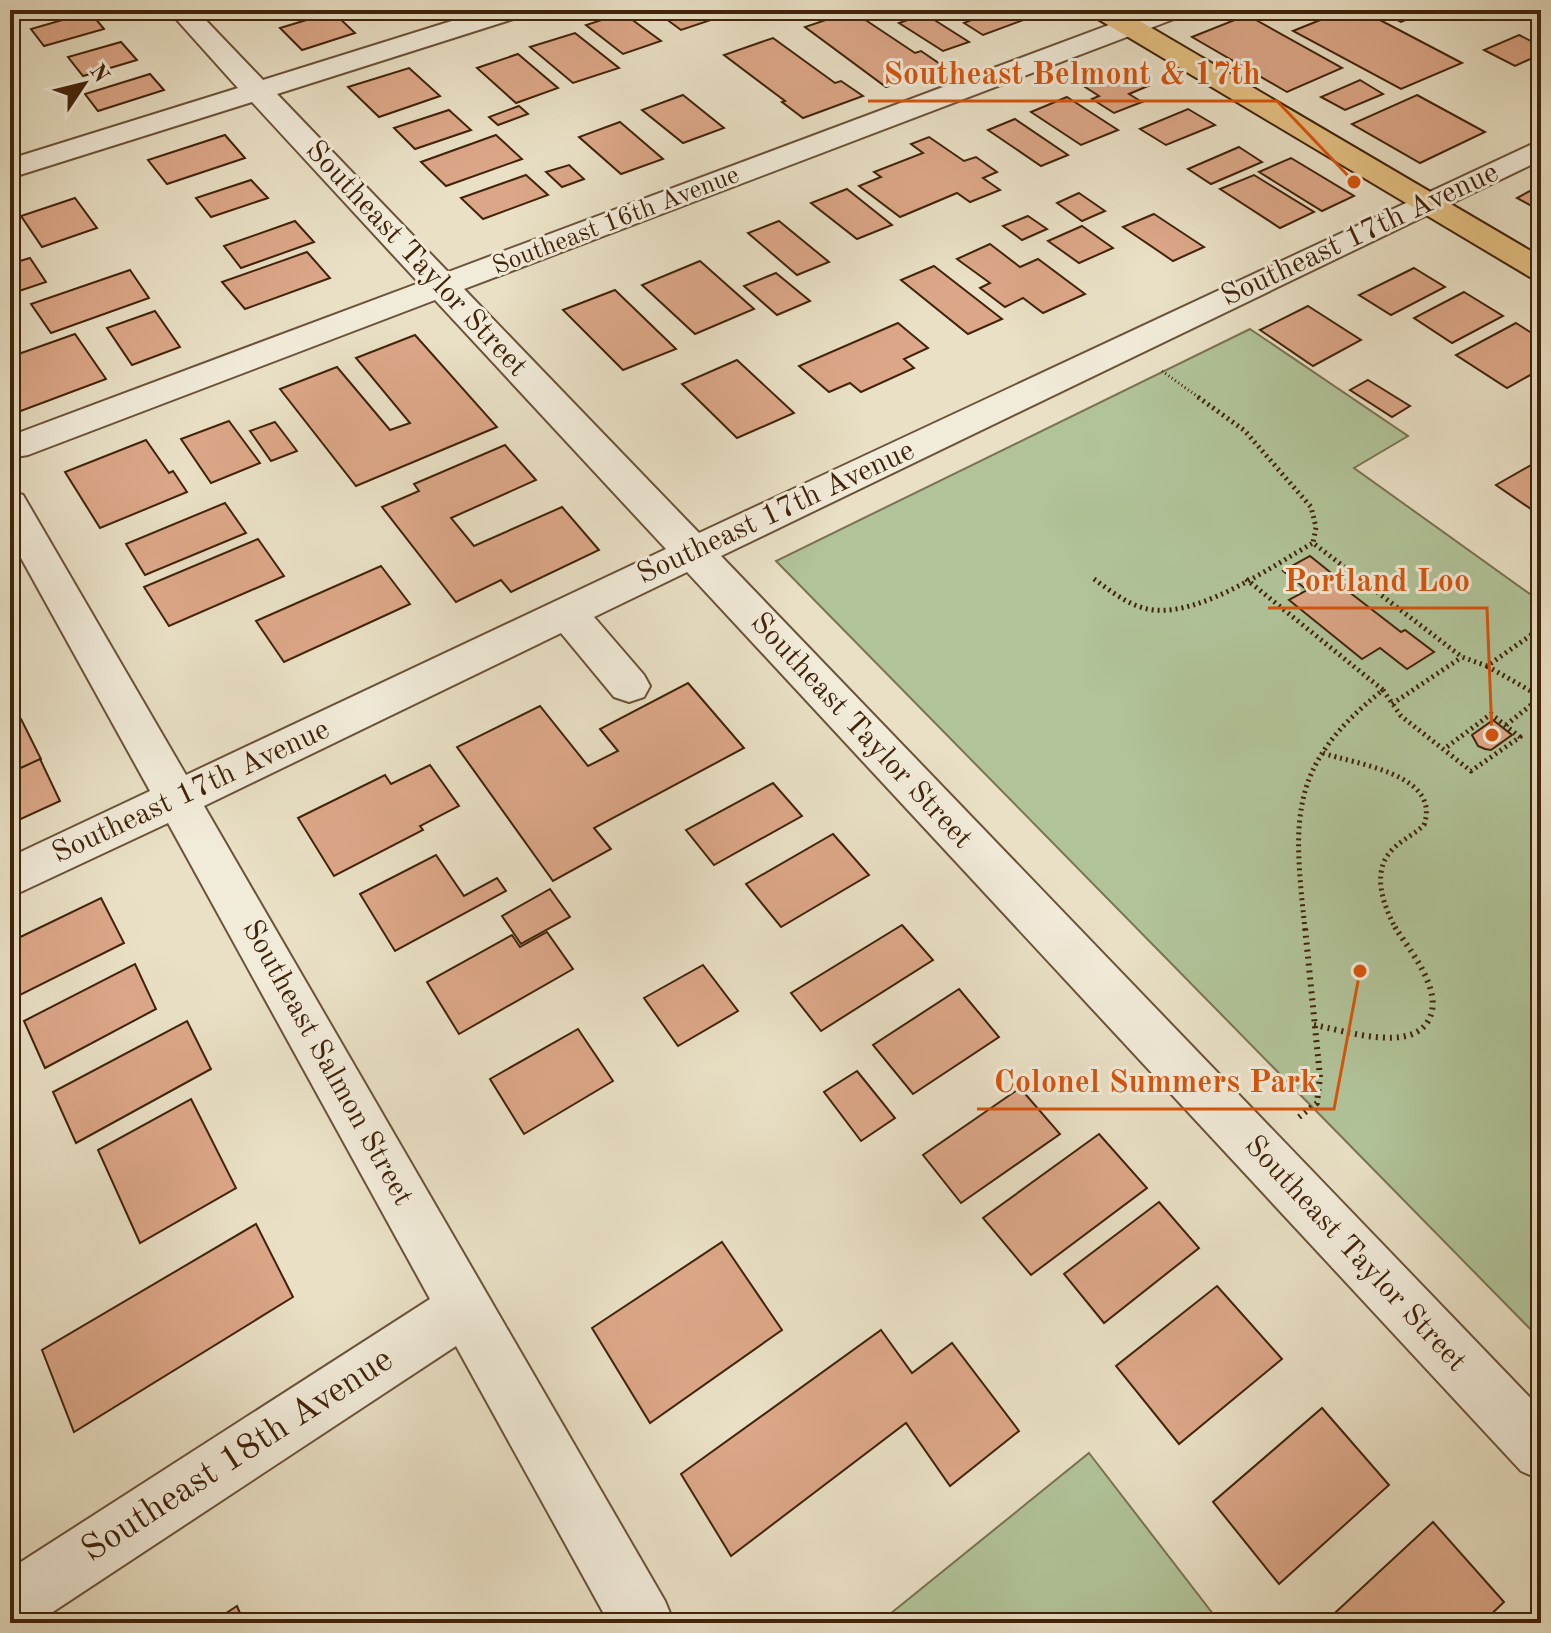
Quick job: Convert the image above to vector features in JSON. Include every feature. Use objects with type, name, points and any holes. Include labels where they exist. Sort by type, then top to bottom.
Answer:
[{"type":"main road","points":[[1102,10],[1541,270]]},
{"type":"street","name":"Southeast Taylor Street","points":[[181,10],[1541,1451]]},
{"type":"street","points":[[10,169],[514,10]]},
{"type":"street","name":"Southeast 16th Avenue","points":[[12,450],[1173,10]]},
{"type":"street","name":"Southeast 17th Avenue","points":[[10,878],[1541,149]]},
{"type":"street","name":"Southeast Salmon Street","points":[[10,504],[643,1623]]},
{"type":"street","points":[[567,613],[629,686]]},
{"type":"street","name":"Southeast 18th Avenue","points":[[10,1604],[466,1308]]},
{"type":"path","points":[[1132,344],[1156,367],[1245,431],[1311,507],[1316,527],[1313,543]]},
{"type":"path","points":[[1094,579],[1123,599],[1148,607],[1174,610],[1246,579],[1313,543]]},
{"type":"path","points":[[1313,543],[1462,657],[1487,666],[1541,697],[1506,725]]},
{"type":"path","points":[[1246,579],[1383,690],[1401,716],[1471,771],[1520,737],[1491,714],[1444,749]]},
{"type":"path","points":[[1487,666],[1541,628]]},
{"type":"path","points":[[1392,704],[1462,657]]},
{"type":"path","points":[[1258,1151],[1317,1103],[1320,1077],[1300,868],[1302,810],[1310,771],[1363,706],[1383,690]]},
{"type":"path","points":[[1314,1025],[1398,1038],[1421,1033],[1428,1025],[1432,1004],[1432,992],[1426,978],[1391,920],[1381,879],[1387,855],[1424,825],[1426,808],[1414,787],[1380,766],[1323,753]]},
{"type":"green space","points":[[1250,329],[1408,436],[1354,468],[1541,602],[1541,1340],[776,561]]},
{"type":"green space","points":[[1089,1453],[1220,1623],[895,1623],[890,1614]]},
{"type":"building","points":[[654,10],[702,10],[714,19],[681,30]]},
{"type":"building","points":[[963,10],[1029,10],[1037,15],[983,35],[964,23],[976,18]]},
{"type":"building","points":[[1345,10],[1361,10],[1462,63],[1401,89],[1293,31]]},
{"type":"building","points":[[1378,10],[1430,10],[1401,22]]},
{"type":"building","points":[[852,11],[915,53],[921,51],[943,66],[886,87],[805,27]]},
{"type":"building","points":[[90,12],[104,29],[44,46],[31,29]]},
{"type":"building","points":[[333,12],[355,33],[302,50],[280,28]]},
{"type":"building","points":[[623,13],[661,41],[623,54],[586,25]]},
{"type":"building","points":[[925,14],[969,42],[943,51],[899,23]]},
{"type":"building","points":[[1247,15],[1342,68],[1287,92],[1192,37]]},
{"type":"building","points":[[575,33],[619,68],[573,83],[530,47]]},
{"type":"building","points":[[1519,35],[1541,46],[1541,54],[1515,66],[1484,50]]},
{"type":"building","points":[[773,38],[835,83],[841,81],[863,96],[803,118],[724,55]]},
{"type":"building","points":[[121,42],[137,60],[83,76],[68,57]]},
{"type":"building","points":[[518,54],[558,88],[516,103],[477,68]]},
{"type":"building","points":[[409,68],[440,96],[379,117],[348,87]]},
{"type":"building","points":[[1121,69],[1148,86],[1129,94],[1142,102],[1114,113],[1092,99],[1099,96],[1082,85]]},
{"type":"building","points":[[150,74],[164,90],[98,111],[85,94]]},
{"type":"building","points":[[1360,80],[1383,94],[1345,110],[1321,97]]},
{"type":"building","points":[[683,95],[724,128],[683,143],[642,110]]},
{"type":"building","points":[[1417,95],[1485,132],[1420,163],[1352,124]]},
{"type":"building","points":[[1067,97],[1118,130],[1081,145],[1031,112]]},
{"type":"building","points":[[519,106],[528,114],[498,125],[489,117]]},
{"type":"building","points":[[1188,109],[1215,125],[1166,145],[1140,129]]},
{"type":"building","points":[[449,110],[471,130],[415,149],[394,128]]},
{"type":"building","points":[[1015,119],[1068,155],[1041,166],[988,130]]},
{"type":"building","points":[[620,122],[663,159],[621,174],[579,137]]},
{"type":"building","points":[[225,135],[245,158],[167,184],[148,160]]},
{"type":"building","points":[[496,135],[522,159],[446,186],[421,162]]},
{"type":"building","points":[[929,137],[964,161],[976,157],[997,172],[983,178],[1000,190],[970,202],[957,193],[900,217],[859,186],[881,177],[874,172],[923,153],[911,144]]},
{"type":"building","points":[[1239,147],[1262,162],[1211,184],[1188,169]]},
{"type":"building","points":[[1291,158],[1354,196],[1322,211],[1259,172]]},
{"type":"building","points":[[569,165],[584,179],[562,187],[546,172]]},
{"type":"building","points":[[526,175],[548,195],[483,219],[461,198]]},
{"type":"building","points":[[1254,175],[1314,212],[1280,228],[1220,189]]},
{"type":"building","points":[[251,180],[268,198],[211,217],[196,198]]},
{"type":"building","points":[[1541,185],[1541,211],[1517,198]]},
{"type":"building","points":[[847,189],[892,225],[857,239],[811,203]]},
{"type":"building","points":[[1079,193],[1105,211],[1082,221],[1057,203]]},
{"type":"building","points":[[75,198],[97,228],[42,247],[21,216]]},
{"type":"building","points":[[1154,214],[1204,247],[1173,261],[1123,227]]},
{"type":"building","points":[[1028,216],[1047,229],[1022,240],[1003,226]]},
{"type":"building","points":[[295,221],[314,242],[241,268],[224,246]]},
{"type":"building","points":[[779,221],[829,262],[797,275],[748,233]]},
{"type":"building","points":[[1082,226],[1113,248],[1079,263],[1048,241]]},
{"type":"building","points":[[990,244],[1020,267],[1038,259],[1085,294],[1043,313],[1023,298],[1005,307],[980,288],[990,283],[957,259]]},
{"type":"building","points":[[307,252],[330,278],[245,309],[222,282]]},
{"type":"building","points":[[30,258],[46,282],[10,294],[10,264]]},
{"type":"building","points":[[700,261],[754,309],[695,334],[642,285]]},
{"type":"building","points":[[934,266],[1002,319],[968,334],[901,280]]},
{"type":"building","points":[[1414,268],[1445,287],[1391,315],[1359,295]]},
{"type":"building","points":[[130,270],[149,298],[51,333],[31,304]]},
{"type":"building","points":[[776,273],[810,301],[777,315],[744,286]]},
{"type":"building","points":[[615,290],[676,349],[623,370],[563,310]]},
{"type":"building","points":[[1464,292],[1503,316],[1452,343],[1414,318]]},
{"type":"building","points":[[1308,306],[1361,340],[1313,366],[1260,330]]},
{"type":"building","points":[[155,311],[180,347],[132,365],[107,328]]},
{"type":"building","points":[[898,323],[928,348],[904,359],[914,368],[861,392],[850,383],[829,392],[799,366]]},
{"type":"building","points":[[1516,323],[1541,339],[1541,369],[1507,388],[1456,355]]},
{"type":"building","points":[[75,334],[106,379],[18,412],[10,399],[10,357]]},
{"type":"building","points":[[415,335],[497,427],[356,486],[280,389],[337,367],[390,430],[410,423],[356,358]]},
{"type":"building","points":[[737,360],[794,413],[737,438],[682,384]]},
{"type":"building","points":[[1368,380],[1410,406],[1392,417],[1350,390]]},
{"type":"building","points":[[229,421],[260,463],[211,483],[181,439]]},
{"type":"building","points":[[275,422],[297,451],[271,461],[250,431]]},
{"type":"building","points":[[146,440],[187,492],[100,528],[65,472]]},
{"type":"building","points":[[505,445],[536,480],[451,518],[474,546],[562,507],[599,550],[511,592],[501,580],[456,602],[382,507],[419,491],[414,484]]},
{"type":"building","points":[[1533,464],[1541,470],[1541,516],[1496,485]]},
{"type":"building","points":[[225,503],[246,533],[145,575],[126,544]]},
{"type":"building","points":[[258,539],[284,576],[169,626],[144,587]]},
{"type":"building","points":[[1310,556],[1335,576],[1331,578],[1401,632],[1405,630],[1434,652],[1407,669],[1380,648],[1362,659],[1289,600],[1307,590],[1283,571]]},
{"type":"building","points":[[381,566],[410,604],[284,662],[256,621]]},
{"type":"building","points":[[688,683],[744,748],[594,828],[611,849],[553,881],[457,747],[540,706],[588,766],[618,751],[600,729]]},
{"type":"building","points":[[21,719],[41,759],[10,773],[10,724]]},
{"type":"building","points":[[1493,720],[1512,735],[1491,750],[1485,749],[1478,746],[1472,735]]},
{"type":"building","points":[[40,759],[60,801],[10,824],[10,773]]},
{"type":"building","points":[[430,765],[459,806],[420,826],[423,830],[334,876],[298,818],[385,775],[391,784]]},
{"type":"building","points":[[773,783],[802,816],[714,865],[686,830]]},
{"type":"building","points":[[833,834],[869,875],[781,927],[746,884]]},
{"type":"building","points":[[436,855],[464,896],[497,878],[506,891],[395,951],[360,894]]},
{"type":"building","points":[[550,889],[570,917],[521,944],[502,916]]},
{"type":"building","points":[[101,898],[124,943],[10,1000],[10,942]]},
{"type":"building","points":[[902,925],[933,960],[821,1031],[791,993]]},
{"type":"building","points":[[547,932],[573,969],[459,1034],[427,982],[512,935],[520,947]]},
{"type":"building","points":[[135,964],[156,1009],[45,1068],[24,1021]]},
{"type":"building","points":[[703,965],[738,1011],[678,1046],[644,998]]},
{"type":"building","points":[[959,989],[999,1037],[913,1094],[873,1045]]},
{"type":"building","points":[[187,1021],[211,1069],[76,1143],[53,1092]]},
{"type":"building","points":[[578,1029],[613,1081],[524,1134],[490,1079]]},
{"type":"building","points":[[857,1071],[895,1118],[861,1141],[824,1092]]},
{"type":"building","points":[[1020,1088],[1060,1134],[961,1203],[923,1155]]},
{"type":"building","points":[[191,1099],[236,1188],[140,1243],[98,1150]]},
{"type":"building","points":[[1099,1134],[1147,1188],[1031,1275],[983,1218]]},
{"type":"building","points":[[1159,1202],[1199,1248],[1104,1323],[1064,1274]]},
{"type":"building","points":[[256,1224],[293,1297],[74,1432],[42,1350]]},
{"type":"building","points":[[722,1242],[782,1330],[650,1423],[592,1328]]},
{"type":"building","points":[[1217,1286],[1282,1359],[1179,1444],[1116,1366]]},
{"type":"building","points":[[881,1330],[912,1373],[952,1343],[1019,1431],[950,1486],[906,1423],[731,1556],[681,1474]]},
{"type":"building","points":[[1322,1408],[1389,1485],[1279,1584],[1213,1502]]},
{"type":"building","points":[[1433,1522],[1504,1602],[1482,1623],[1324,1623]]},
{"type":"building","points":[[237,1606],[244,1623],[211,1623]]},
{"type":"place","name":"Southeast Belmont & 17th","points":[[1354,182]]},
{"type":"place","name":"Portland Loo","points":[[1492,735]]},
{"type":"place","name":"Colonel Summers Park","points":[[1360,971]]}]
